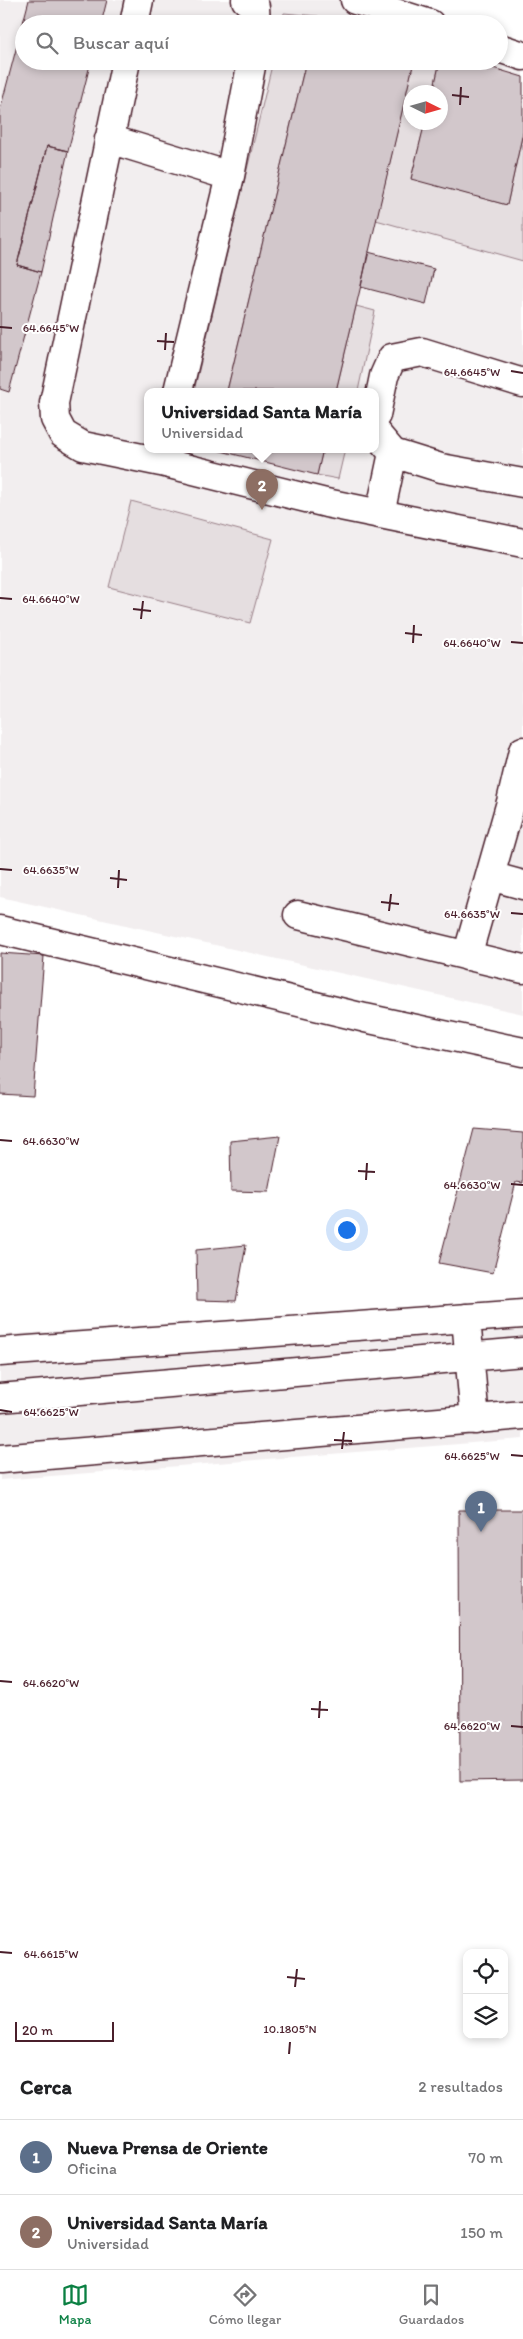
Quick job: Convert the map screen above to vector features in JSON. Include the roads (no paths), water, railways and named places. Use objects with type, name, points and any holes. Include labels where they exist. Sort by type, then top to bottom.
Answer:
[{"type":"street","points":[[136,15],[139,0]]},
{"type":"street","points":[[355,0],[402,15]]},
{"type":"street","points":[[508,51],[523,56]]},
{"type":"street","points":[[124,70],[54,402],[55,419],[63,434],[83,446],[144,453]]},
{"type":"street","points":[[179,388],[230,176],[250,70]]},
{"type":"street","points":[[110,139],[230,176]]},
{"type":"street","points":[[379,400],[384,376],[392,358],[422,352],[523,383]]},
{"type":"street","points":[[380,514],[384,443],[440,468],[523,483]]},
{"type":"street","points":[[145,453],[163,455],[326,503],[523,543]]},
{"type":"street","points":[[467,956],[490,876],[517,803],[523,751]]},
{"type":"street","points":[[490,876],[523,885]]},
{"type":"street","points":[[298,915],[523,969]]},
{"type":"street","points":[[0,930],[364,1018],[523,1052]]},
{"type":"street","points":[[0,1352],[523,1314]]},
{"type":"street","points":[[466,1318],[475,1420]]},
{"type":"street","points":[[0,1398],[523,1352]]},
{"type":"street","points":[[0,1459],[523,1415]]},
{"type":"place","name":"Universidad Santa María","points":[[262,510]]},
{"type":"place","name":"Nueva Prensa de Oriente","points":[[481,1532]]}]
